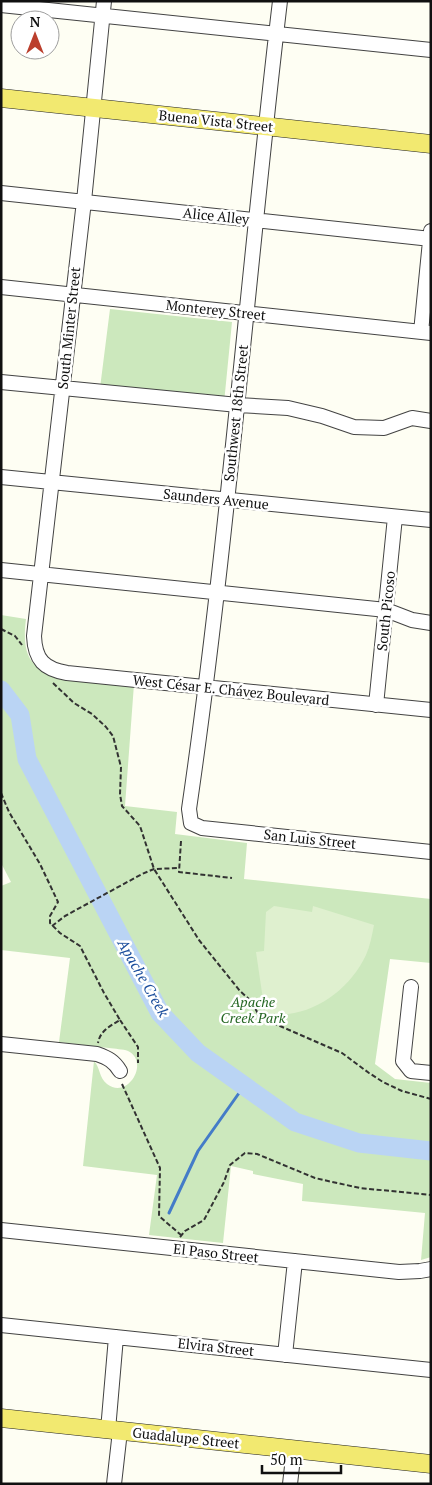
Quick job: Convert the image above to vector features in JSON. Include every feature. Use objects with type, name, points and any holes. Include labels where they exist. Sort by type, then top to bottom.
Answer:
[{"type":"main road","name":"Buena Vista Street","points":[[1,98],[431,144]]},
{"type":"main road","name":"Guadalupe Street","points":[[1,1418],[431,1464]]},
{"type":"street","name":"Southwest 18th Street","points":[[190,823],[188,809],[206,688],[228,500],[280,1]]},
{"type":"street","points":[[1,5],[103,8],[276,35],[431,50]]},
{"type":"street","name":"South Minter Street","points":[[37,655],[34,636],[84,201],[103,8]]},
{"type":"street","name":"Alice Alley","points":[[1,193],[430,236]]},
{"type":"street","points":[[426,332],[430,236]]},
{"type":"street","name":"Monterey Street","points":[[1,287],[426,332]]},
{"type":"street","points":[[1,382],[238,405],[288,408],[322,416],[354,427],[384,428],[412,418],[431,421]]},
{"type":"street","name":"Saunders Avenue","points":[[1,477],[431,520]]},
{"type":"street","name":"South Picoso","points":[[376,705],[395,517]]},
{"type":"street","points":[[1,570],[386,610],[412,620],[431,623]]},
{"type":"street","name":"West César E. Chávez Boulevard","points":[[37,655],[49,668],[67,673],[431,710]]},
{"type":"street","name":"San Luis Street","points":[[190,823],[202,828],[431,852]]},
{"type":"street","points":[[411,987],[403,1061],[411,1072],[431,1073]]},
{"type":"street","points":[[1,1044],[97,1054],[109,1058],[120,1071]]},
{"type":"street","name":"El Paso Street","points":[[1,1230],[399,1272],[431,1269]]},
{"type":"street","points":[[286,1355],[295,1261]]},
{"type":"street","name":"Elvira Street","points":[[1,1325],[431,1370]]},
{"type":"street","points":[[114,1484],[116,1337]]},
{"type":"street","points":[[290,1484],[294,1449]]},
{"type":"path","points":[[1,629],[16,636],[22,646]]},
{"type":"path","points":[[49,679],[65,695],[92,714],[113,736],[121,767],[120,794],[122,806],[140,826],[154,869],[199,940],[240,991],[250,1000],[259,1015],[342,1053],[389,1085],[431,1098]]},
{"type":"path","points":[[1,793],[9,812],[40,864],[58,902],[50,916],[50,923],[80,946],[104,993],[138,1047],[138,1062]]},
{"type":"path","points":[[181,841],[178,872],[232,878]]},
{"type":"path","points":[[52,926],[65,916],[142,874],[154,869],[179,868]]},
{"type":"path","points":[[97,1045],[99,1036],[120,1020]]},
{"type":"path","points":[[120,1071],[121,1081],[160,1168],[159,1216],[182,1235]]},
{"type":"path","points":[[175,1248],[185,1231],[204,1220],[224,1182],[230,1165],[245,1153],[257,1154],[328,1182],[366,1189],[431,1195]]},
{"type":"green space","points":[[110,309],[232,322],[224,403],[100,388]]},
{"type":"green space","name":"Apache Creek Park","points":[[1,615],[26,619],[25,635],[29,657],[42,670],[65,676],[134,684],[125,806],[177,812],[175,834],[247,843],[244,879],[431,899],[431,963],[390,959],[375,1064],[395,1079],[431,1083],[431,1257],[421,1260],[425,1213],[302,1201],[303,1184],[253,1174],[253,1171],[231,1166],[223,1243],[149,1235],[157,1175],[83,1166],[94,1061],[104,1082],[115,1088],[122,1087],[134,1078],[137,1063],[134,1056],[126,1050],[59,1042],[70,958],[1,950],[1,886],[11,882],[1,863]]},
{"type":"green space","points":[[274,906],[312,912],[313,906],[374,925],[366,955],[353,976],[344,986],[324,1001],[301,1012],[288,1014],[265,1013],[256,952],[264,951],[266,912]]},
{"type":"waterway","name":"Apache Creek","points":[[1,690],[20,715],[27,759],[160,1013],[198,1053],[295,1122],[359,1143],[431,1151]]},
{"type":"waterway","points":[[169,1213],[198,1151],[244,1086]]}]
